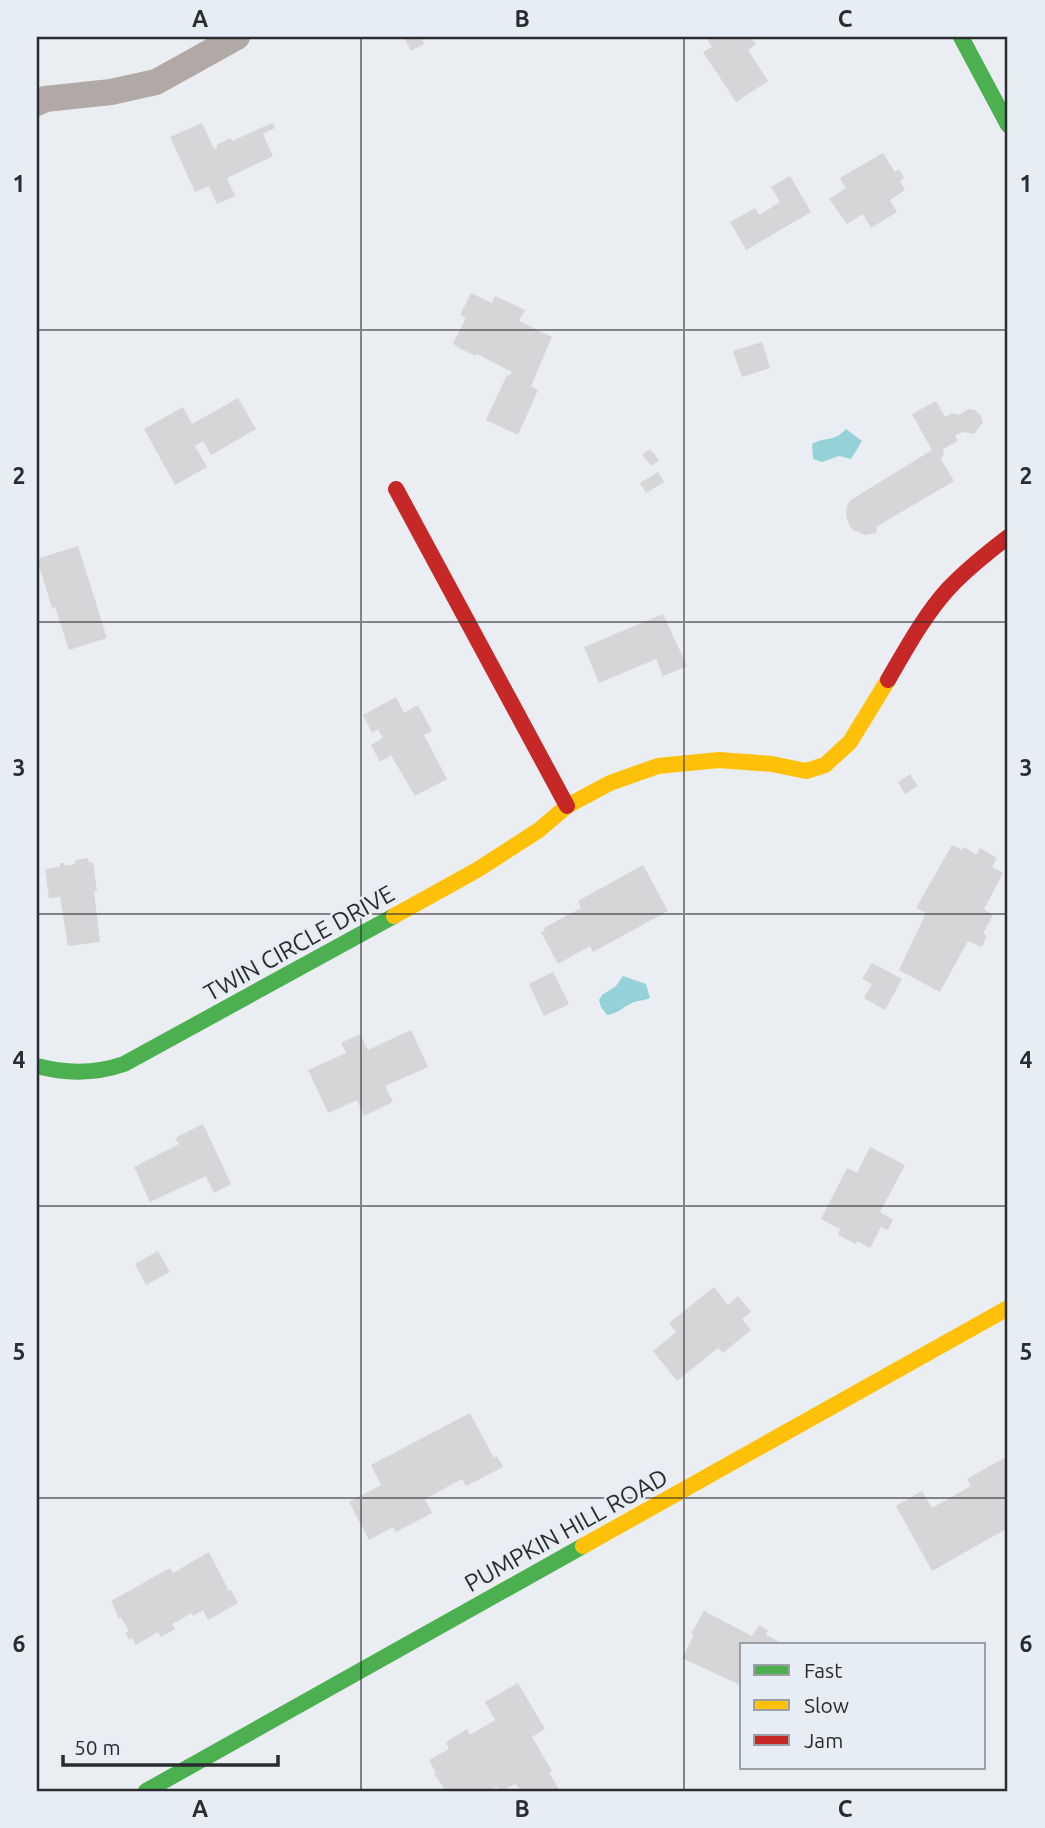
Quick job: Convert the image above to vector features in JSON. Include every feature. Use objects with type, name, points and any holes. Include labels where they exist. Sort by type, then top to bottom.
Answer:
[{"type":"street","points":[[37,103],[46,99],[111,92],[156,82],[237,37]]},
{"type":"street","points":[[961,37],[1008,125]]},
{"type":"street","points":[[396,489],[567,806]]},
{"type":"street","name":"TWIN CIRCLE DRIVE","points":[[37,1066],[72,1073],[92,1073],[123,1066],[477,870],[539,830],[567,806],[610,783],[658,766],[719,760],[772,764],[806,771],[825,765],[850,742],[913,638],[947,590],[972,565],[1008,537]]},
{"type":"street","name":"PUMPKIN HILL ROAD","points":[[146,1791],[1008,1308]]},
{"type":"water","points":[[846,429],[862,441],[851,459],[839,456],[822,462],[813,459],[812,444],[833,438]]},
{"type":"water","points":[[623,976],[646,984],[650,998],[634,1002],[607,1015],[599,1000],[616,986]]},
{"type":"building","points":[[404,37],[421,37],[424,44],[411,51]]},
{"type":"building","points":[[706,37],[751,37],[756,44],[748,50],[768,81],[736,102],[703,52],[712,47]]},
{"type":"building","points":[[202,123],[214,149],[218,148],[216,145],[231,138],[232,141],[272,123],[275,128],[263,134],[273,156],[227,178],[235,196],[217,204],[209,186],[195,192],[170,137]]},
{"type":"building","points":[[883,153],[895,172],[899,169],[904,178],[900,181],[905,190],[890,200],[897,212],[871,228],[863,214],[847,224],[829,199],[846,188],[840,178]]},
{"type":"building","points":[[790,176],[811,212],[746,250],[730,222],[755,208],[759,215],[780,202],[771,187]]},
{"type":"building","points":[[471,293],[492,303],[495,296],[525,310],[519,321],[552,337],[531,386],[538,390],[518,435],[486,420],[507,375],[512,372],[453,343],[466,318],[460,315]]},
{"type":"building","points":[[762,342],[770,368],[742,377],[733,351]]},
{"type":"building","points":[[238,398],[256,429],[211,455],[203,441],[195,446],[207,467],[175,485],[144,429],[183,407],[192,424]]},
{"type":"building","points":[[936,401],[945,417],[952,413],[958,415],[969,409],[975,410],[983,422],[974,434],[963,432],[955,435],[958,441],[943,449],[941,459],[954,481],[876,527],[877,532],[866,535],[855,531],[850,527],[846,516],[851,500],[932,450],[912,414]]},
{"type":"building","points":[[650,449],[659,460],[652,466],[642,455]]},
{"type":"building","points":[[658,472],[664,482],[646,493],[640,483]]},
{"type":"building","points":[[78,546],[107,638],[69,650],[55,607],[52,608],[37,559]]},
{"type":"building","points":[[663,614],[687,666],[663,676],[656,659],[599,683],[584,647]]},
{"type":"building","points":[[396,697],[404,713],[418,705],[432,731],[424,735],[447,779],[415,796],[391,755],[380,762],[371,745],[383,738],[378,729],[372,733],[363,715]]},
{"type":"building","points":[[910,774],[918,786],[905,794],[898,782]]},
{"type":"building","points":[[952,845],[962,850],[964,847],[976,855],[980,848],[997,858],[992,867],[1003,873],[984,909],[993,915],[983,934],[987,936],[982,947],[968,941],[940,992],[899,970],[926,913],[916,908]]},
{"type":"building","points":[[88,858],[89,863],[93,862],[100,942],[68,946],[60,897],[49,898],[45,869],[60,867],[60,863],[65,866],[75,864],[75,860]]},
{"type":"building","points":[[643,865],[668,911],[593,952],[590,946],[558,964],[541,932],[545,931],[544,928],[581,908],[578,901]]},
{"type":"building","points":[[872,963],[902,979],[885,1010],[864,998],[872,984],[862,979]]},
{"type":"building","points":[[553,972],[569,1004],[544,1016],[529,984]]},
{"type":"building","points":[[411,1030],[428,1067],[385,1086],[393,1102],[364,1116],[357,1100],[328,1113],[308,1070],[346,1053],[341,1043],[360,1034],[368,1050]]},
{"type":"building","points":[[203,1124],[231,1184],[214,1193],[206,1176],[150,1202],[134,1167],[179,1144],[175,1138]]},
{"type":"building","points":[[870,1147],[905,1165],[880,1212],[893,1220],[888,1230],[881,1227],[870,1248],[838,1235],[840,1229],[821,1219],[847,1168],[857,1173]]},
{"type":"building","points":[[158,1251],[170,1272],[146,1285],[135,1264]]},
{"type":"building","points":[[714,1287],[728,1305],[738,1296],[751,1312],[742,1319],[751,1330],[723,1353],[718,1348],[677,1381],[653,1351],[676,1332],[669,1323]]},
{"type":"building","points":[[470,1413],[494,1458],[497,1456],[503,1467],[466,1486],[462,1479],[425,1499],[432,1513],[396,1532],[393,1527],[369,1540],[349,1502],[381,1485],[371,1465]]},
{"type":"building","points":[[1004,1458],[1008,1467],[1008,1528],[932,1571],[896,1506],[922,1491],[932,1508],[971,1486],[967,1479]]},
{"type":"building","points":[[209,1552],[238,1603],[208,1620],[203,1610],[193,1616],[192,1613],[172,1624],[175,1629],[161,1637],[158,1632],[136,1645],[132,1638],[129,1640],[125,1633],[129,1631],[121,1617],[119,1619],[111,1601],[170,1568],[173,1573]]},
{"type":"building","points":[[704,1611],[752,1636],[759,1625],[768,1630],[766,1635],[782,1643],[740,1643],[740,1685],[682,1658],[694,1635],[691,1634]]},
{"type":"building","points":[[518,1683],[545,1729],[532,1737],[552,1771],[549,1773],[560,1791],[522,1791],[515,1784],[502,1791],[497,1787],[489,1791],[446,1791],[434,1774],[436,1773],[429,1760],[449,1749],[446,1742],[467,1729],[470,1735],[495,1720],[485,1702]]},
{"type":"traffic: fast","points":[[961,37],[1008,125]]},
{"type":"traffic: fast","points":[[37,1066],[81,1072],[124,1064],[394,916]]},
{"type":"traffic: fast","points":[[146,1791],[583,1546]]},
{"type":"traffic: slow","points":[[394,916],[477,870],[539,830],[567,806],[610,783],[658,766],[719,760],[772,764],[806,771],[825,765],[850,742],[888,680]]},
{"type":"traffic: slow","points":[[583,1546],[1008,1308]]},
{"type":"traffic: jam","points":[[396,489],[567,806]]},
{"type":"traffic: jam","points":[[888,680],[940,598],[970,568],[1008,537]]}]
